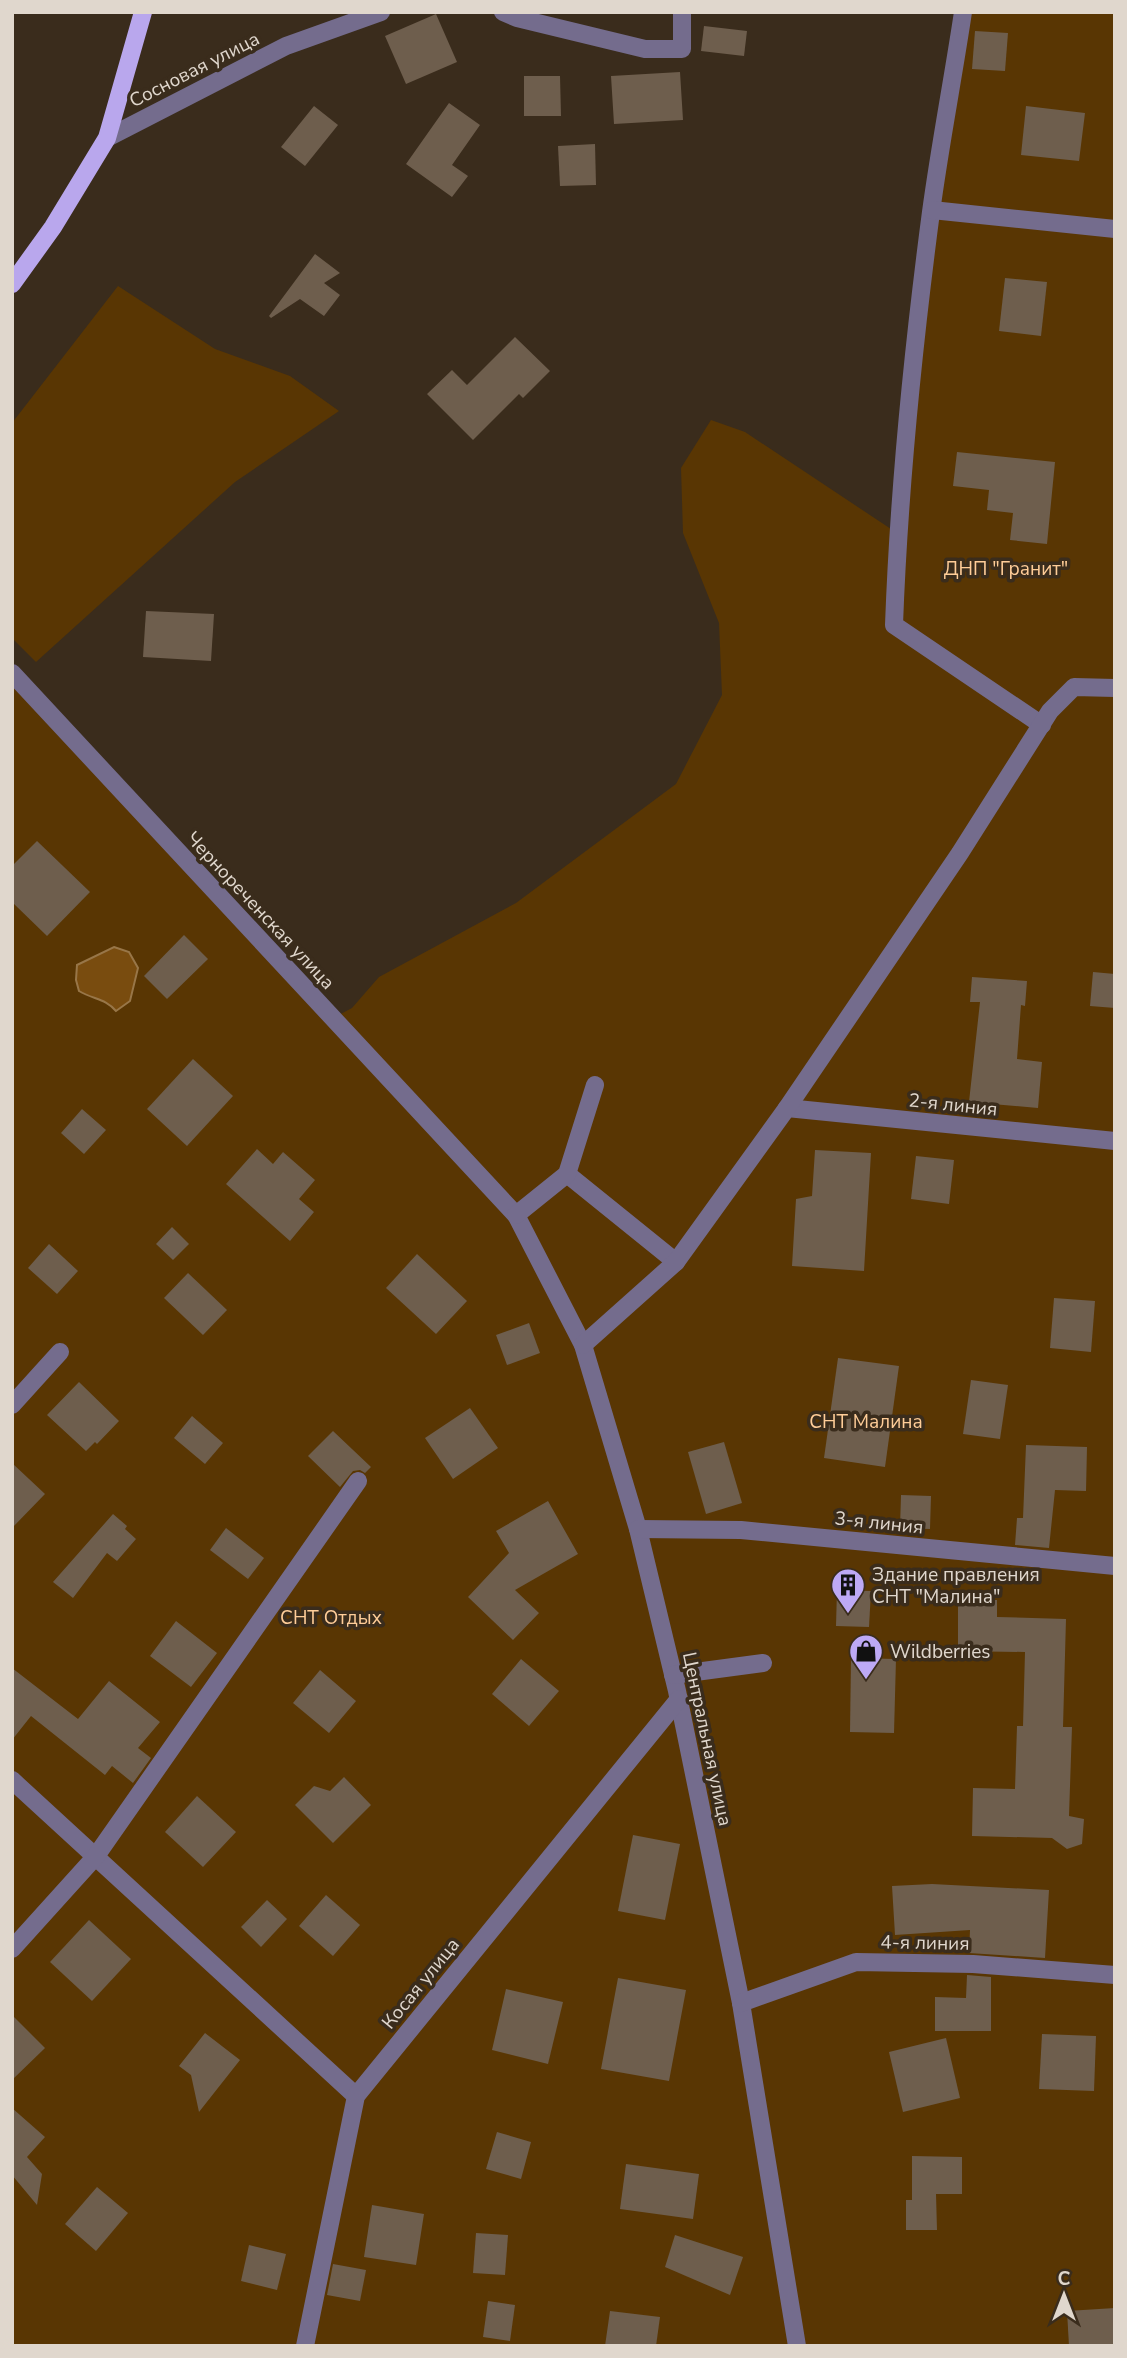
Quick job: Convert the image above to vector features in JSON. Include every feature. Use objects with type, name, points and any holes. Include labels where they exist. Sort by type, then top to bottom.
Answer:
[{"type":"main road","points":[[12,284],[53,227],[107,138],[143,12]]},
{"type":"street","name":"Сосновая улица","points":[[107,138],[286,46],[381,12]]},
{"type":"street","points":[[503,12],[517,18],[645,49],[682,50],[682,12]]},
{"type":"street","points":[[963,12],[932,209],[898,518],[894,625],[1042,724]]},
{"type":"street","points":[[932,209],[1115,229]]},
{"type":"street","name":"Чернореченская улица","points":[[12,673],[478,1175]]},
{"type":"street","points":[[583,1346],[676,1262],[787,1108],[960,853],[1049,711],[1074,687],[1115,688]]},
{"type":"street","points":[[516,1215],[567,1174],[595,1085]]},
{"type":"street","name":"2-я линия","points":[[787,1108],[1115,1141]]},
{"type":"street","points":[[567,1174],[676,1262]]},
{"type":"street","name":"Центральная улица","points":[[478,1175],[516,1215],[583,1346],[638,1529],[679,1699],[741,2003],[796,2346]]},
{"type":"street","points":[[12,1405],[60,1352]]},
{"type":"street","points":[[12,1950],[96,1856],[358,1481]]},
{"type":"street","name":"3-я линия","points":[[638,1529],[741,1530],[1115,1566]]},
{"type":"street","points":[[673,1675],[763,1663]]},
{"type":"street","name":"Косая улица","points":[[305,2346],[356,2095],[679,1699]]},
{"type":"street","points":[[12,1780],[356,2095]]},
{"type":"street","name":"4-я линия","points":[[741,2003],[856,1962],[973,1964],[1115,1975]]},
{"type":"green space","points":[[963,12],[1115,12],[1115,2346],[12,2346],[12,670],[333,1018],[352,1008],[379,977],[516,903],[676,784],[722,695],[719,623],[683,533],[681,468],[711,420],[745,432],[897,533]]},
{"type":"green space","points":[[118,286],[215,349],[290,376],[339,411],[235,482],[36,662],[12,638],[12,423]]},
{"type":"shaded area","points":[[114,947],[129,952],[138,968],[130,1001],[116,1011],[103,1001],[79,991],[76,980],[77,965]]},
{"type":"building","points":[[436,14],[457,62],[406,84],[385,36]]},
{"type":"building","points":[[704,26],[747,31],[744,56],[701,51]]},
{"type":"building","points":[[975,31],[1008,33],[1005,71],[972,69]]},
{"type":"building","points":[[680,72],[683,120],[614,124],[611,76]]},
{"type":"building","points":[[524,76],[560,76],[561,116],[524,116]]},
{"type":"building","points":[[449,103],[480,125],[452,165],[468,176],[452,197],[406,164]]},
{"type":"building","points":[[314,106],[338,125],[305,166],[281,147]]},
{"type":"building","points":[[1026,106],[1085,113],[1079,161],[1021,155]]},
{"type":"building","points":[[595,144],[596,185],[560,186],[558,146]]},
{"type":"building","points":[[315,254],[340,273],[324,283],[340,295],[324,316],[300,299],[271,318],[269,316]]},
{"type":"building","points":[[1005,278],[1047,282],[1041,336],[999,331]]},
{"type":"building","points":[[515,337],[550,371],[523,398],[519,394],[473,440],[427,394],[452,370],[467,385]]},
{"type":"building","points":[[957,452],[1055,462],[1047,544],[1010,540],[1013,513],[987,510],[989,490],[953,486]]},
{"type":"building","points":[[146,611],[214,614],[211,661],[143,657]]},
{"type":"building","points":[[37,841],[90,892],[47,936],[12,902],[12,866]]},
{"type":"building","points":[[184,935],[208,959],[167,999],[144,976]]},
{"type":"building","points":[[1093,972],[1115,974],[1115,1008],[1090,1006]]},
{"type":"building","points":[[972,977],[1027,981],[1025,1006],[1021,1005],[1017,1059],[1042,1062],[1038,1108],[969,1102],[980,1002],[970,1002]]},
{"type":"building","points":[[193,1059],[233,1096],[187,1146],[147,1109]]},
{"type":"building","points":[[82,1109],[106,1130],[84,1154],[61,1133]]},
{"type":"building","points":[[257,1149],[273,1164],[283,1152],[315,1180],[299,1199],[314,1212],[290,1241],[226,1184]]},
{"type":"building","points":[[815,1150],[871,1153],[864,1271],[792,1266],[796,1199],[812,1196]]},
{"type":"building","points":[[916,1156],[954,1160],[949,1204],[911,1199]]},
{"type":"building","points":[[172,1227],[189,1244],[173,1260],[156,1244]]},
{"type":"building","points":[[49,1244],[78,1271],[57,1294],[28,1268]]},
{"type":"building","points":[[417,1254],[467,1301],[436,1334],[386,1288]]},
{"type":"building","points":[[188,1273],[227,1310],[203,1335],[164,1298]]},
{"type":"building","points":[[1054,1298],[1095,1301],[1091,1352],[1050,1348]]},
{"type":"building","points":[[529,1323],[540,1353],[507,1365],[496,1335]]},
{"type":"building","points":[[838,1358],[899,1366],[885,1467],[824,1458]]},
{"type":"building","points":[[971,1380],[1008,1385],[1000,1439],[963,1434]]},
{"type":"building","points":[[79,1382],[119,1421],[97,1444],[95,1442],[86,1451],[47,1415]]},
{"type":"building","points":[[470,1408],[498,1448],[453,1479],[425,1438]]},
{"type":"building","points":[[192,1416],[223,1443],[205,1464],[174,1438]]},
{"type":"building","points":[[333,1431],[371,1467],[365,1473],[360,1470],[353,1471],[340,1487],[308,1456]]},
{"type":"building","points":[[724,1442],[742,1503],[706,1514],[688,1452]]},
{"type":"building","points":[[1026,1445],[1087,1447],[1086,1491],[1055,1490],[1049,1548],[1015,1545],[1017,1518],[1023,1518]]},
{"type":"building","points":[[12,1463],[45,1494],[12,1528]]},
{"type":"building","points":[[901,1495],[931,1496],[930,1529],[900,1528]]},
{"type":"building","points":[[548,1501],[578,1554],[515,1590],[539,1613],[513,1640],[468,1597],[509,1553],[496,1531]]},
{"type":"building","points":[[113,1514],[127,1526],[125,1529],[136,1539],[117,1561],[107,1553],[73,1598],[53,1582]]},
{"type":"building","points":[[226,1528],[264,1558],[248,1579],[210,1550]]},
{"type":"building","name":"Здание правления СНТ \"Малина\"","points":[[837,1590],[871,1591],[869,1627],[836,1626]]},
{"type":"building","points":[[958,1600],[997,1600],[997,1617],[1066,1619],[1063,1727],[1072,1727],[1069,1816],[1084,1819],[1082,1844],[1067,1849],[1052,1838],[972,1836],[973,1788],[1015,1789],[1017,1726],[1023,1726],[1025,1652],[958,1651]]},
{"type":"building","points":[[176,1621],[217,1653],[191,1687],[150,1656]]},
{"type":"building","points":[[851,1658],[896,1659],[894,1733],[850,1732]]},
{"type":"building","points":[[521,1659],[559,1691],[529,1726],[492,1694]]},
{"type":"building","points":[[12,1668],[78,1719],[109,1681],[160,1722],[138,1748],[151,1758],[133,1783],[112,1766],[105,1775],[31,1716],[12,1740]]},
{"type":"building","points":[[320,1670],[356,1701],[329,1733],[293,1703]]},
{"type":"building","points":[[344,1777],[371,1805],[333,1843],[295,1805],[314,1786],[330,1791]]},
{"type":"building","points":[[197,1796],[236,1832],[203,1867],[165,1832]]},
{"type":"building","points":[[633,1835],[680,1844],[665,1920],[618,1911]]},
{"type":"building","points":[[932,1884],[1049,1890],[1045,1958],[969,1953],[970,1930],[895,1935],[892,1886]]},
{"type":"building","points":[[326,1895],[360,1925],[333,1956],[299,1926]]},
{"type":"building","points":[[267,1900],[287,1919],[261,1947],[241,1927]]},
{"type":"building","points":[[89,1920],[131,1959],[92,2001],[50,1962]]},
{"type":"building","points":[[967,1975],[991,1977],[991,2031],[935,2031],[935,1997],[966,1998]]},
{"type":"building","points":[[618,1978],[686,1990],[669,2081],[601,2069]]},
{"type":"building","points":[[506,1989],[563,2002],[548,2064],[492,2050]]},
{"type":"building","points":[[12,2015],[45,2048],[12,2080]]},
{"type":"building","points":[[205,2033],[240,2060],[199,2112],[191,2075],[179,2066]]},
{"type":"building","points":[[1042,2034],[1096,2036],[1094,2091],[1039,2089]]},
{"type":"building","points":[[946,2038],[960,2098],[903,2112],[889,2052]]},
{"type":"building","points":[[12,2108],[45,2137],[27,2157],[42,2174],[37,2205],[12,2175]]},
{"type":"building","points":[[497,2132],[531,2142],[521,2179],[486,2169]]},
{"type":"building","points":[[912,2156],[962,2157],[962,2194],[936,2194],[937,2230],[906,2230],[906,2200],[912,2200]]},
{"type":"building","points":[[626,2164],[699,2174],[693,2219],[620,2209]]},
{"type":"building","points":[[97,2187],[128,2213],[96,2251],[65,2224]]},
{"type":"building","points":[[372,2205],[424,2214],[416,2265],[364,2257]]},
{"type":"building","points":[[476,2233],[508,2235],[505,2275],[473,2273]]},
{"type":"building","points":[[675,2235],[743,2257],[730,2295],[665,2267]]},
{"type":"building","points":[[249,2245],[286,2254],[277,2290],[241,2281]]},
{"type":"building","points":[[333,2264],[366,2270],[360,2301],[327,2295]]},
{"type":"building","points":[[488,2301],[515,2305],[510,2341],[483,2337]]},
{"type":"building","points":[[1115,2308],[1115,2346],[1069,2346],[1067,2311]]},
{"type":"building","points":[[610,2311],[660,2317],[656,2346],[605,2346]]},
{"type":"place","name":"Здание правления СНТ \"Малина\"","points":[[848,1615]]},
{"type":"place","name":"Wildberries","points":[[866,1681]]},
{"type":"park label","name":"ДНП \"Гранит\"","points":[[1006,568]]},
{"type":"park label","name":"СНТ Малина","points":[[866,1421]]},
{"type":"park label","name":"СНТ Отдых","points":[[331,1617]]}]
